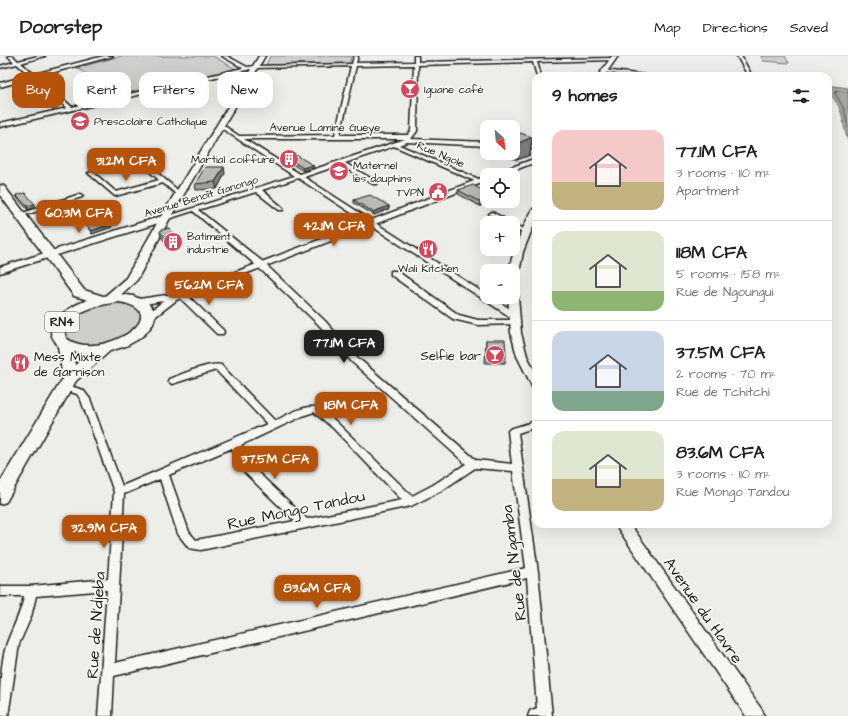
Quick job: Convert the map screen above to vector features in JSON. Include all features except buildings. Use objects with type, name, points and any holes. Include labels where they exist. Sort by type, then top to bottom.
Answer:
[{"type":"highway","name":"RN4","points":[[0,188],[79,293],[105,300]]},
{"type":"highway","name":"RN4","points":[[74,311],[79,293]]},
{"type":"highway","name":"RN4","points":[[137,302],[128,299],[105,300],[87,305],[74,311],[64,319],[59,328],[58,336],[64,343],[74,348],[88,350],[105,348],[122,343],[136,335],[145,326],[149,317]]},
{"type":"highway","points":[[137,302],[145,306],[149,317]]},
{"type":"highway","name":"RN4","points":[[64,343],[67,382]]},
{"type":"highway","name":"RN4","points":[[0,497],[67,382],[86,363],[105,348]]},
{"type":"main road","points":[[137,302],[130,290],[131,280],[179,194],[221,126],[251,68],[262,56]]},
{"type":"main road","points":[[105,300],[131,280]]},
{"type":"street","points":[[10,56],[29,72]]},
{"type":"street","points":[[0,67],[43,56]]},
{"type":"street","points":[[49,72],[110,56]]},
{"type":"street","points":[[224,56],[251,68]]},
{"type":"street","points":[[337,137],[356,56]]},
{"type":"street","points":[[409,139],[414,131],[416,56]]},
{"type":"street","points":[[479,56],[480,62]]},
{"type":"street","points":[[739,56],[748,72]]},
{"type":"street","points":[[0,125],[251,68],[480,62],[534,60],[540,58],[614,58]]},
{"type":"street","points":[[604,72],[614,58]]},
{"type":"street","points":[[534,60],[538,72]]},
{"type":"street","points":[[0,85],[12,82]]},
{"type":"street","points":[[65,104],[71,109]]},
{"type":"street","points":[[221,126],[300,176],[515,319]]},
{"type":"street","name":"Avenue Lamine Gueye","points":[[240,137],[337,137],[409,139],[480,144]]},
{"type":"street","name":"Avenue Benoît Ganongo","points":[[0,270],[50,253],[258,190],[395,145],[409,139]]},
{"type":"street","name":"Rue Ngole","points":[[395,145],[480,179]]},
{"type":"street","points":[[520,146],[532,147]]},
{"type":"street","points":[[134,155],[179,194]]},
{"type":"street","points":[[514,168],[532,161]]},
{"type":"street","points":[[341,163],[375,183]]},
{"type":"street","points":[[91,173],[115,194],[163,181]]},
{"type":"street","points":[[137,302],[178,296],[369,222],[480,181]]},
{"type":"street","points":[[258,190],[281,209]]},
{"type":"street","points":[[20,215],[80,196]]},
{"type":"street","points":[[195,210],[260,264],[322,323],[355,360],[473,464],[518,468]]},
{"type":"street","points":[[492,214],[496,216]]},
{"type":"street","points":[[515,264],[525,232],[532,219]]},
{"type":"street","points":[[520,229],[525,232]]},
{"type":"street","points":[[394,273],[456,317],[464,320],[485,322],[515,319]]},
{"type":"street","points":[[149,317],[178,296]]},
{"type":"street","points":[[178,296],[220,332]]},
{"type":"street","points":[[514,304],[516,334],[522,356],[532,376]]},
{"type":"street","points":[[172,381],[204,370],[218,367],[274,426]]},
{"type":"street","name":"Rue de N'djeba","points":[[67,382],[80,392],[85,399],[119,492],[105,716]]},
{"type":"street","points":[[119,492],[235,443],[308,410],[319,410],[411,502]]},
{"type":"street","name":"Rue de N'gamba","points":[[532,425],[513,431],[532,572],[542,715]]},
{"type":"street","points":[[235,443],[245,466],[305,524]]},
{"type":"street","name":"Rue Mongo Tandou","points":[[163,474],[184,534],[193,545],[214,543],[411,502],[437,488],[473,464]]},
{"type":"street","name":"Avenue du Havre","points":[[625,528],[756,716]]},
{"type":"street","points":[[108,671],[532,572]]},
{"type":"street","points":[[0,591],[31,591],[113,584]]},
{"type":"street","points":[[1,716],[13,644],[25,617],[31,591]]},
{"type":"shaded area","points":[[121,56],[213,56],[236,69],[209,75],[209,72],[139,72],[139,90],[131,92],[131,72],[83,72],[77,68]]},
{"type":"shaded area","points":[[270,56],[351,56],[350,63],[266,65]]},
{"type":"shaded area","points":[[761,56],[785,56],[789,63],[763,61]]},
{"type":"shaded area","points":[[118,301],[138,306],[145,319],[122,341],[82,347],[65,339],[64,333],[67,322],[76,314],[95,305]]},
{"type":"water","points":[[832,86],[848,88],[848,141],[840,109],[833,98]]},
{"type":"place","name":"Iguane café","points":[[410,89]]},
{"type":"place","name":"Prescolaire Catholique","points":[[80,121]]},
{"type":"place","name":"Martial coiffure","points":[[289,159]]},
{"type":"place","name":"Maternel les dauphins","points":[[339,171]]},
{"type":"place","name":"TVPN","points":[[438,192]]},
{"type":"place","name":"Batiment industrie","points":[[173,242]]},
{"type":"place","name":"Wali Kitchen","points":[[428,249]]},
{"type":"place","name":"Selfie bar","points":[[495,355]]},
{"type":"place","name":"Mess Mixte de Garnison","points":[[20,363]]}]
